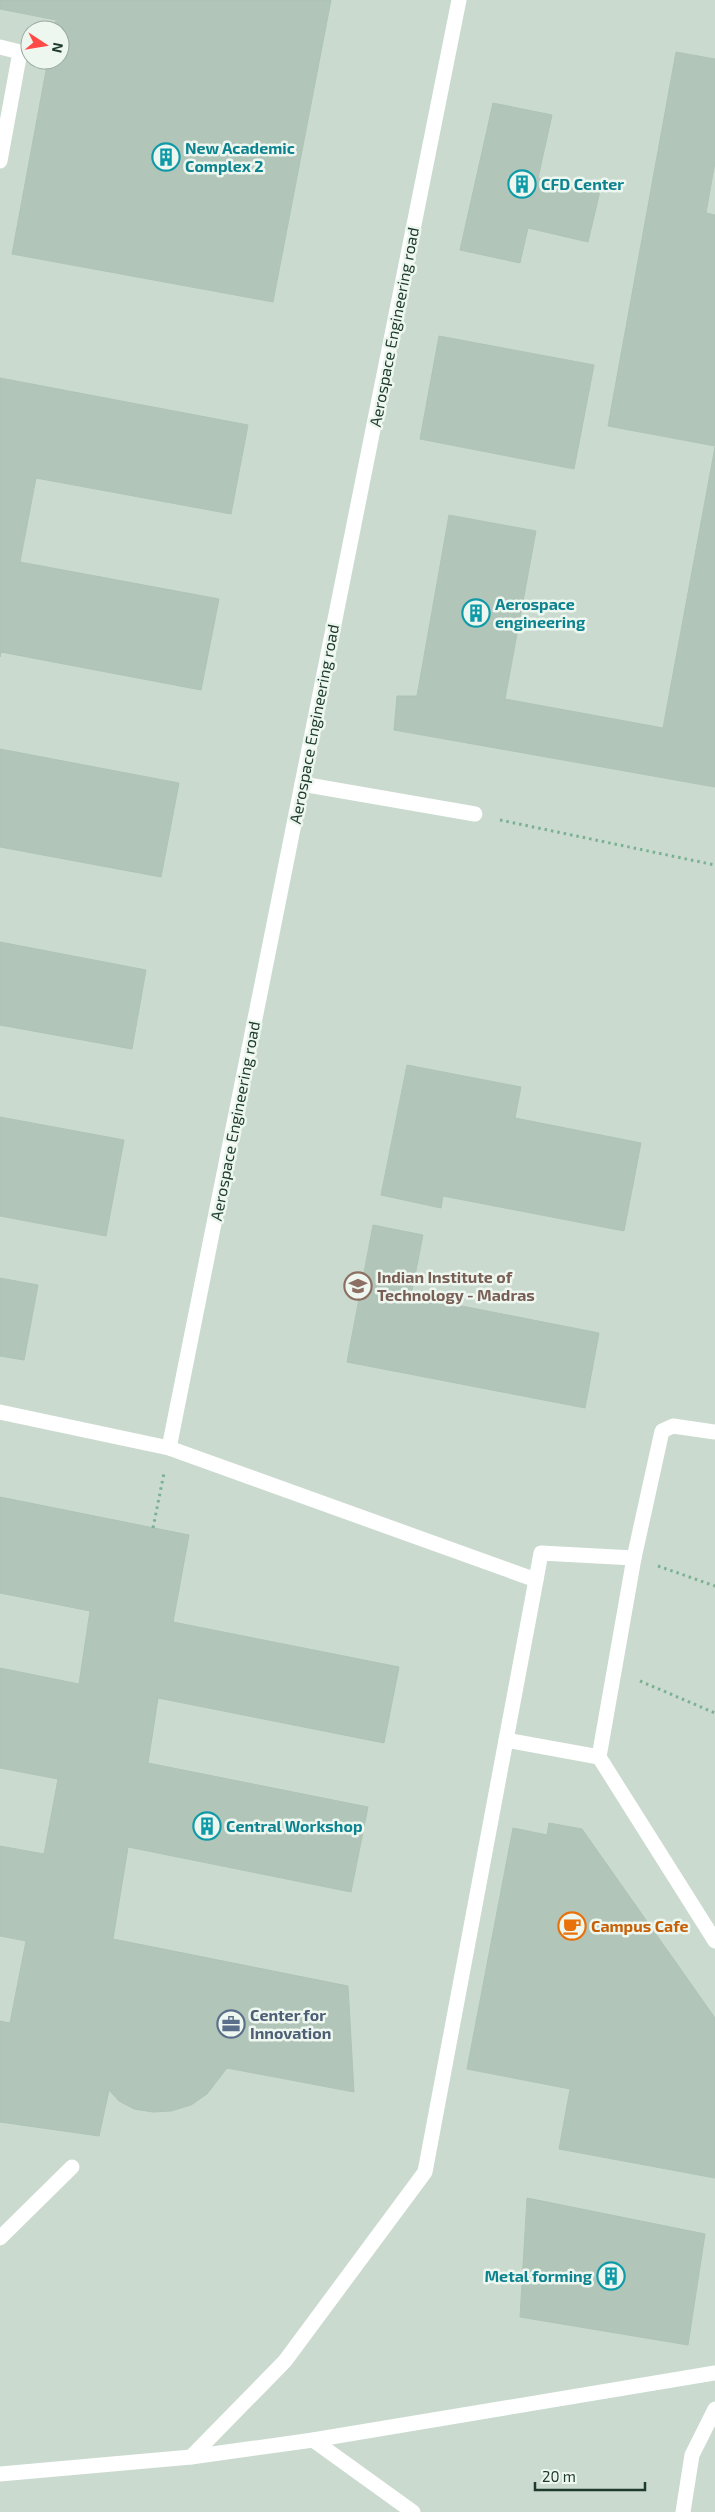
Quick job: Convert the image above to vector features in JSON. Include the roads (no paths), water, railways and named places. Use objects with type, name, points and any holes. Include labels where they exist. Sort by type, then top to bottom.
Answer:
[{"type":"street","name":"Aerospace Engineering road","points":[[169,1448],[459,0]]},
{"type":"street","points":[[0,48],[20,52],[0,161]]},
{"type":"street","points":[[302,784],[475,814]]},
{"type":"street","points":[[0,1412],[169,1448],[536,1580]]},
{"type":"street","points":[[715,1432],[673,1426],[662,1431],[634,1558],[599,1757],[715,1942]]},
{"type":"street","points":[[191,2457],[284,2361],[426,2172],[541,1553],[634,1558]]},
{"type":"street","points":[[506,1740],[599,1757]]},
{"type":"street","points":[[0,2238],[72,2167]]},
{"type":"street","points":[[0,2474],[191,2457],[313,2440],[715,2373]]},
{"type":"street","points":[[683,2512],[692,2455],[715,2410]]},
{"type":"street","points":[[313,2440],[413,2512]]},
{"type":"place","name":"New Academic Complex 2","points":[[166,157]]},
{"type":"place","name":"CFD Center","points":[[522,184]]},
{"type":"place","name":"Aerospace engineering","points":[[476,613]]},
{"type":"place","name":"Indian Institute of Technology - Madras","points":[[358,1286]]},
{"type":"place","name":"Central Workshop","points":[[207,1826]]},
{"type":"place","name":"Campus Cafe","points":[[572,1926]]},
{"type":"place","name":"Center for Innovation","points":[[231,2024]]},
{"type":"place","name":"Metal forming","points":[[611,2276]]}]
